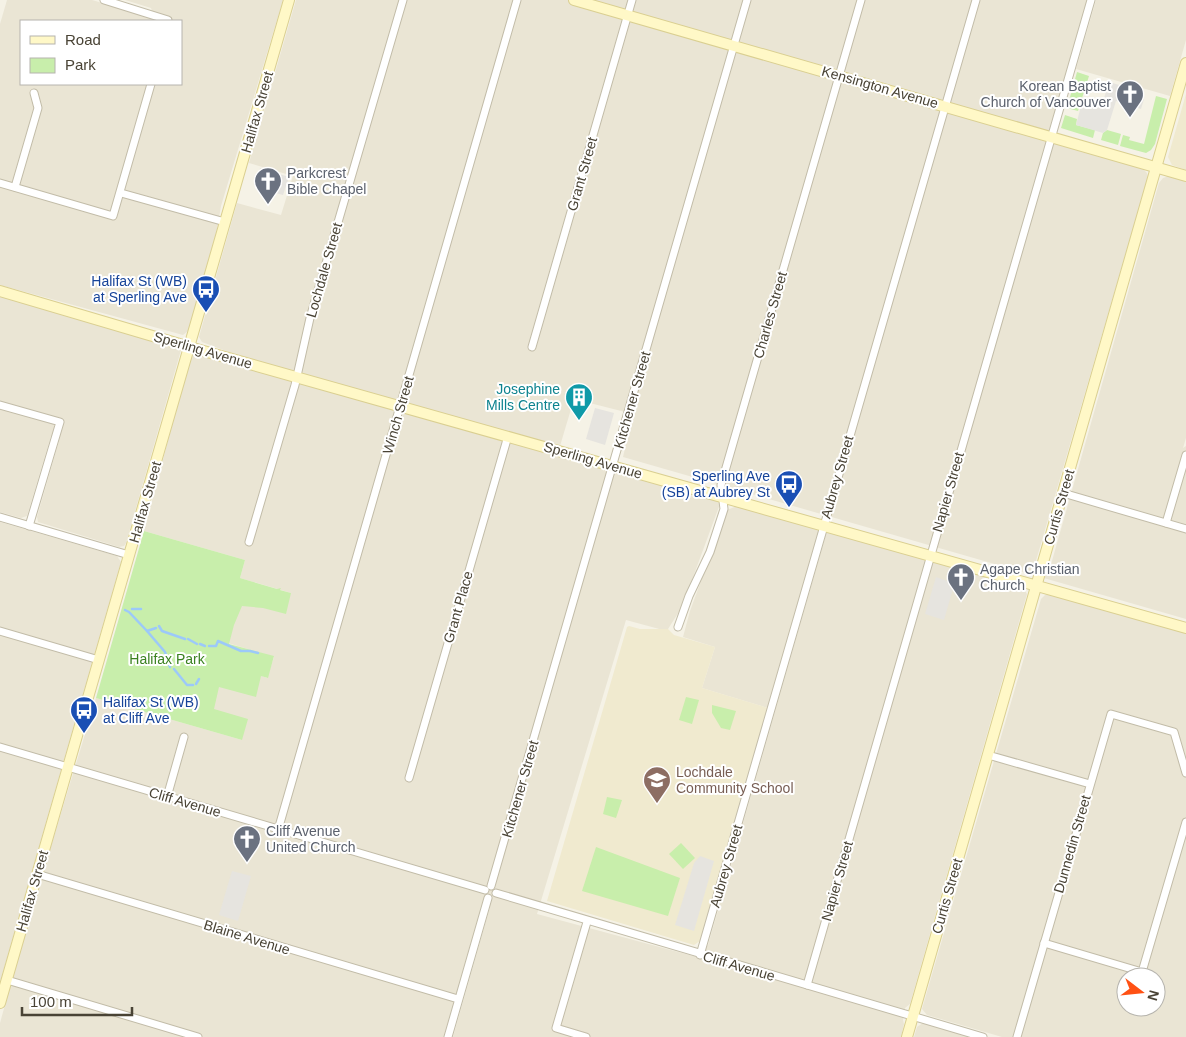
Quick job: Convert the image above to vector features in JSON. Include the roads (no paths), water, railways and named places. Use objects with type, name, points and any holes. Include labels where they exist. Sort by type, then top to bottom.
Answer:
[{"type":"street","points":[[104,0],[168,20]]},
{"type":"street","name":"Halifax Street","points":[[0,1003],[289,0]]},
{"type":"street","name":"Lochdale Street","points":[[249,542],[297,376],[310,318],[403,0]]},
{"type":"street","name":"Winch Street","points":[[278,830],[517,0]]},
{"type":"street","name":"Kensington Avenue","points":[[574,0],[1186,176]]},
{"type":"street","name":"Grant Street","points":[[532,347],[632,0]]},
{"type":"street","name":"Kitchener Street","points":[[488,888],[613,466],[747,0]]},
{"type":"street","name":"Charles Street","points":[[678,627],[692,589],[710,552],[724,509],[721,485],[861,0]]},
{"type":"street","name":"Aubrey Street","points":[[700,955],[976,0]]},
{"type":"street","name":"Napier Street","points":[[807,985],[1092,0]]},
{"type":"street","name":"Curtis Street","points":[[907,1037],[1186,64]]},
{"type":"street","points":[[0,183],[114,216],[151,85]]},
{"type":"street","points":[[15,187],[38,108],[34,94]]},
{"type":"street","points":[[121,193],[225,222]]},
{"type":"street","name":"Sperling Avenue","points":[[0,291],[1186,628]]},
{"type":"street","points":[[0,405],[60,422],[29,526]]},
{"type":"street","name":"Grant Place","points":[[409,778],[508,436]]},
{"type":"street","points":[[1166,523],[1186,455]]},
{"type":"street","points":[[1063,494],[1186,529]]},
{"type":"street","points":[[0,518],[130,555]]},
{"type":"street","points":[[0,631],[99,660]]},
{"type":"street","name":"Dunnedin Street","points":[[1016,1037],[1111,714],[1174,732],[1186,774]]},
{"type":"street","points":[[167,797],[184,737]]},
{"type":"street","name":"Cliff Avenue","points":[[0,747],[278,830],[488,888]]},
{"type":"street","points":[[988,755],[1090,784]]},
{"type":"street","points":[[1044,944],[1142,972],[1186,822]]},
{"type":"street","name":"Blaine Avenue","points":[[37,874],[458,999]]},
{"type":"street","points":[[488,888],[494,888],[496,894],[494,897],[488,898],[484,894],[488,888]]},
{"type":"street","name":"Cliff Avenue","points":[[496,894],[983,1037]]},
{"type":"street","points":[[448,1037],[488,898]]},
{"type":"street","points":[[586,1037],[556,1028],[587,922]]},
{"type":"street","points":[[7,980],[188,1036],[198,1037]]},
{"type":"waterway","points":[[132,609],[141,609]]},
{"type":"waterway","points":[[125,610],[147,631],[156,628]]},
{"type":"waterway","points":[[159,626],[162,631],[185,639]]},
{"type":"waterway","points":[[147,631],[165,652],[170,667]]},
{"type":"waterway","points":[[188,639],[197,644]]},
{"type":"waterway","points":[[209,646],[216,646],[218,641],[241,651],[258,653]]},
{"type":"waterway","points":[[200,644],[205,646]]},
{"type":"waterway","points":[[174,669],[187,685],[193,685]]},
{"type":"waterway","points":[[196,684],[199,679]]},
{"type":"place","name":"Korean Baptist Church of Vancouver","points":[[1130,118]]},
{"type":"place","name":"Parkcrest Bible Chapel","points":[[268,205]]},
{"type":"place","name":"Halifax St (WB) at Sperling Ave","points":[[206,313]]},
{"type":"place","name":"Josephine Mills Centre","points":[[579,421]]},
{"type":"place","name":"Sperling Ave (SB) at Aubrey St","points":[[789,508]]},
{"type":"place","name":"Agape Christian Church","points":[[961,601]]},
{"type":"place","name":"Halifax St (WB) at Cliff Ave","points":[[84,734]]},
{"type":"place","name":"Lochdale Community School","points":[[657,804]]},
{"type":"place","name":"Cliff Avenue United Church","points":[[247,863]]},
{"type":"park label","name":"Halifax Park","points":[[167,659]]}]
